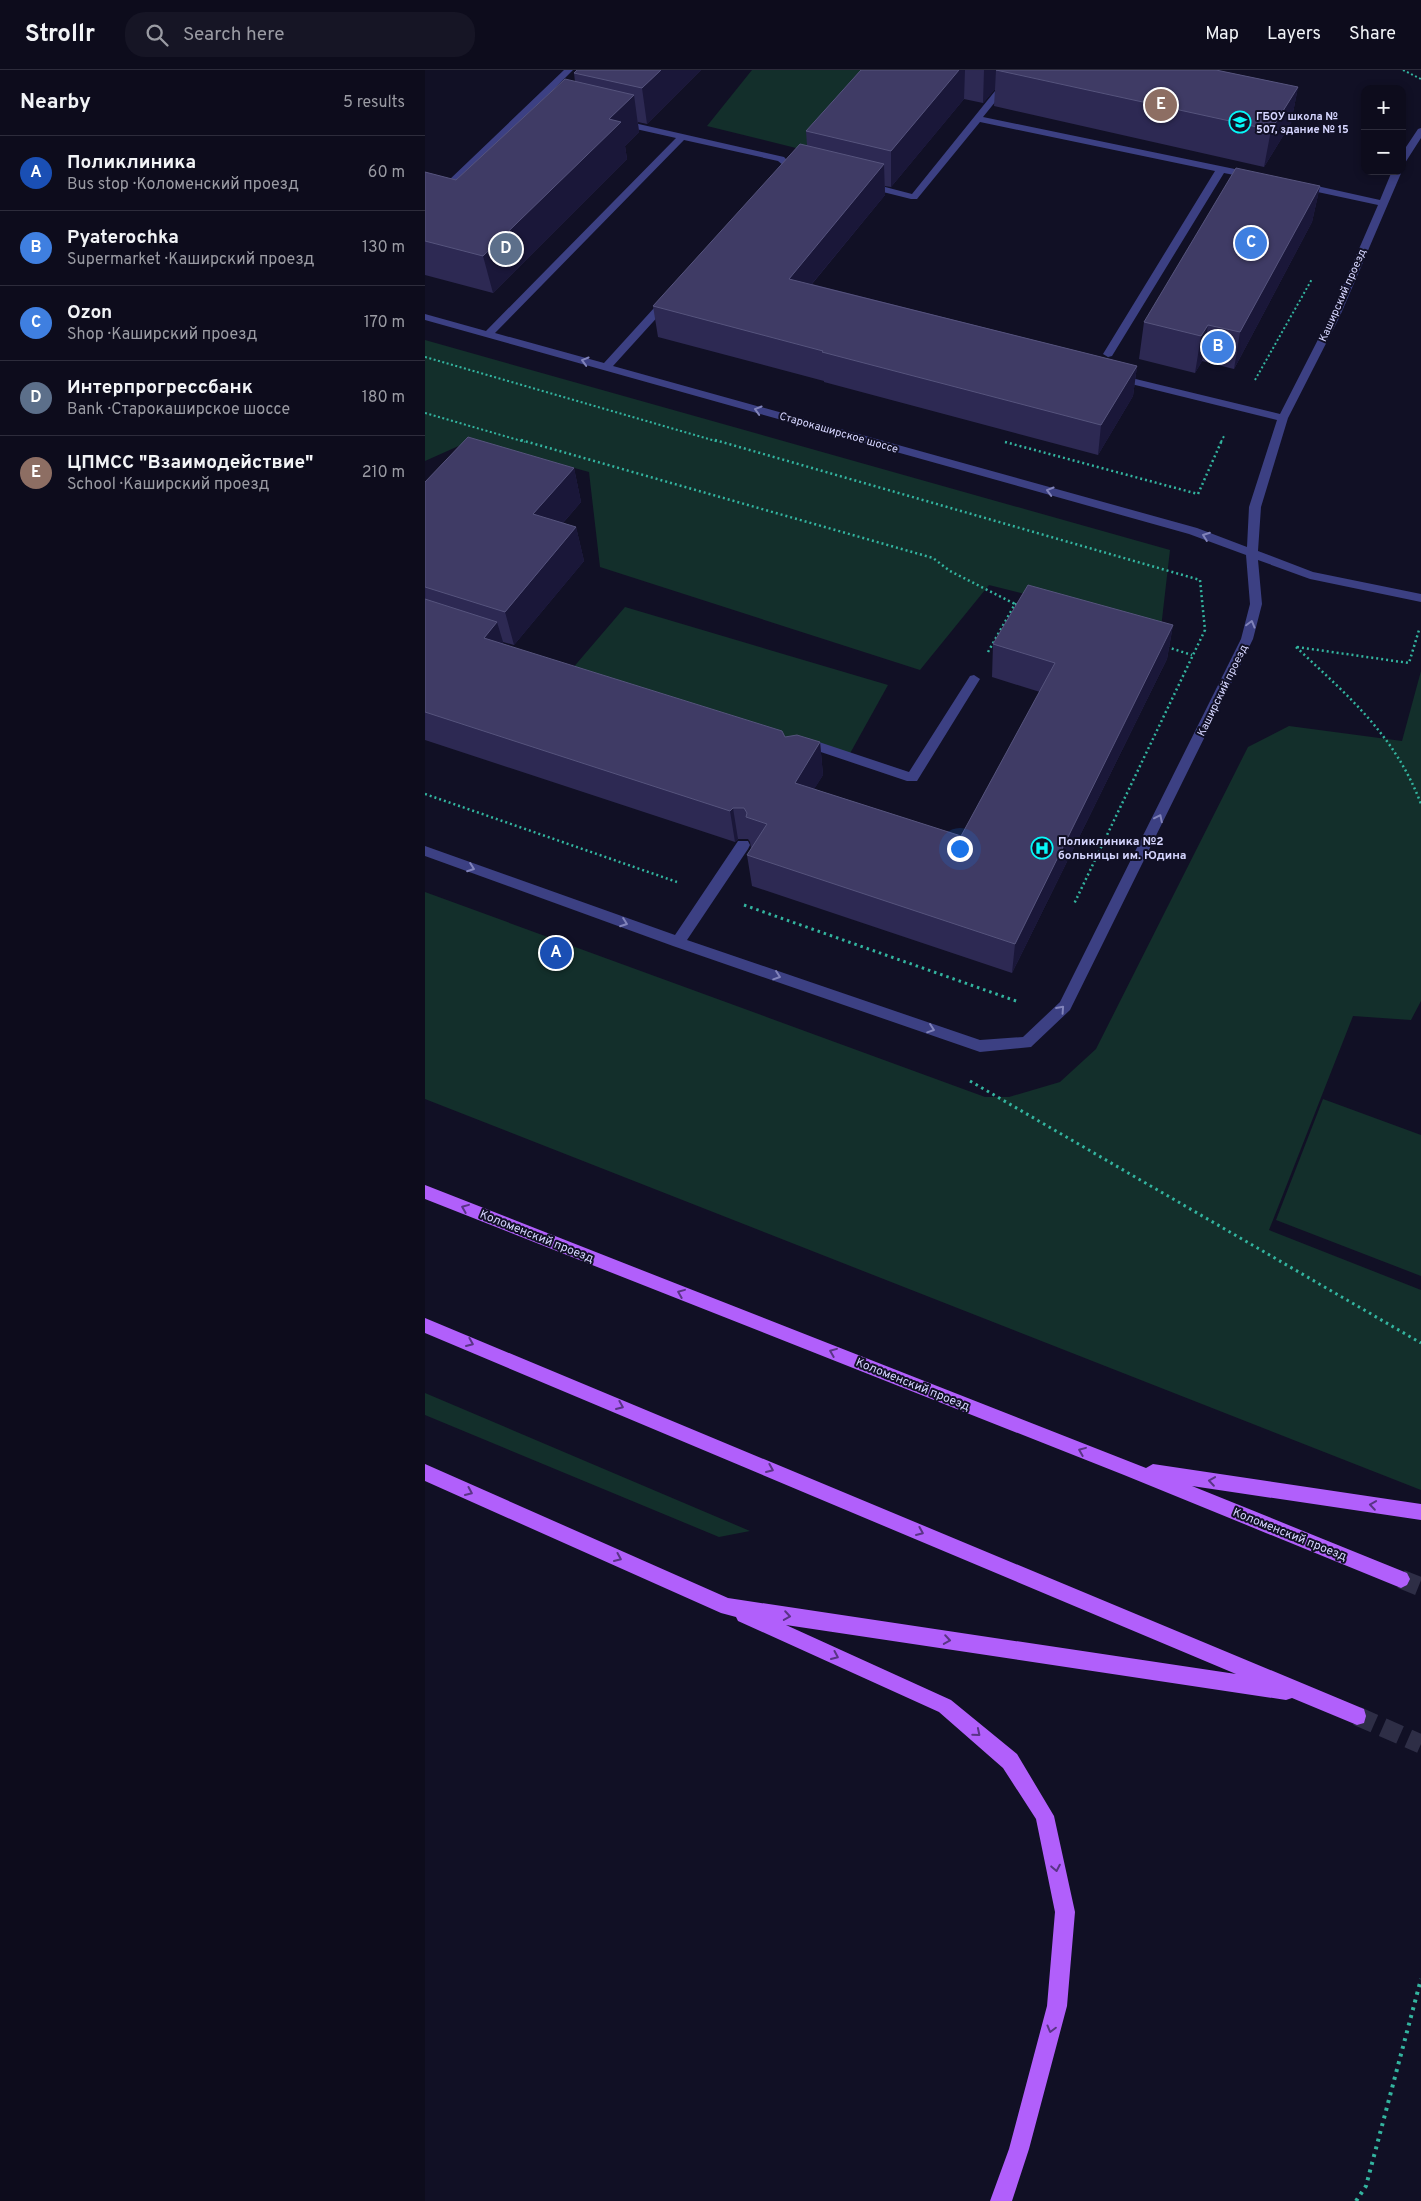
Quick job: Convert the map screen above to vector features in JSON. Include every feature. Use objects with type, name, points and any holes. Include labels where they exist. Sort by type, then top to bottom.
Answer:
[{"type":"main road","name":"Коломенский проезд","points":[[425,1192],[1127,1468],[1401,1579]]},
{"type":"main road","points":[[425,1325],[1309,1694],[1357,1716]]},
{"type":"main road","points":[[1127,1468],[1421,1512]]},
{"type":"main road","points":[[425,1472],[945,1706],[1010,1761],[1045,1816],[1065,1912],[1057,2006],[1019,2149],[1001,2201]]},
{"type":"main road","points":[[727,1607],[1309,1694]]},
{"type":"street","points":[[425,208],[569,70]]},
{"type":"street","points":[[857,183],[914,197],[1017,70]]},
{"type":"street","points":[[534,103],[571,111]]},
{"type":"street","points":[[978,119],[1267,179]]},
{"type":"street","points":[[608,120],[781,159],[790,170]]},
{"type":"street","points":[[1406,155],[1421,131]]},
{"type":"street","points":[[488,335],[682,136]]},
{"type":"street","points":[[1108,354],[1221,169]]},
{"type":"street","name":"Каширский проезд","points":[[678,942],[980,1046],[1026,1043],[1065,1006],[1247,639],[1256,604],[1252,552],[1255,507],[1283,418],[1335,316],[1395,175]]},
{"type":"street","points":[[1285,183],[1383,203]]},
{"type":"street","points":[[606,367],[676,291]]},
{"type":"street","name":"Старокаширское шоссе","points":[[425,317],[1193,531],[1310,575],[1421,598]]},
{"type":"street","points":[[1102,374],[1283,418]]},
{"type":"street","points":[[802,744],[912,778],[974,679]]},
{"type":"street","points":[[425,851],[678,942],[743,845]]},
{"type":"path","points":[[1403,70],[1421,79]]},
{"type":"path","points":[[1198,494],[1237,407],[1314,275]]},
{"type":"path","points":[[425,357],[1200,580],[1205,630],[1073,906]]},
{"type":"path","points":[[425,413],[933,558],[949,571],[1024,607]]},
{"type":"path","points":[[993,643],[1015,604]]},
{"type":"path","points":[[1421,625],[1409,663],[1296,647],[1375,723],[1415,782],[1421,804]]},
{"type":"path","points":[[1164,647],[1192,655]]},
{"type":"path","points":[[425,794],[1026,1004]]},
{"type":"path","points":[[966,1078],[1421,1343]]},
{"type":"path","points":[[1356,2201],[1366,2186],[1421,1979]]},
{"type":"green space","points":[[752,70],[885,70],[812,152],[707,126]]},
{"type":"green space","points":[[425,340],[1170,550],[1161,628],[989,585],[920,670],[600,567],[589,472],[472,440],[425,461]]},
{"type":"green space","points":[[625,607],[888,685],[848,757],[566,676]]},
{"type":"green space","points":[[1421,671],[1421,1001],[1411,1020],[1353,1016],[1269,1230],[1421,1290],[1421,1490],[425,1099],[425,892],[985,1097],[1009,1097],[1060,1082],[1096,1049],[1248,747],[1289,726],[1402,741]]},
{"type":"green space","points":[[1323,1099],[1421,1135],[1421,1276],[1276,1220]]},
{"type":"green space","points":[[425,1393],[750,1531],[719,1537],[425,1415]]},
{"type":"building","points":[[577,70],[661,70],[642,88],[574,73]]},
{"type":"building","points":[[861,70],[959,70],[891,151],[806,131]]},
{"type":"building","points":[[996,70],[1216,70],[1298,87],[1271,130]]},
{"type":"building","points":[[565,79],[634,95],[609,119],[621,122],[483,256],[425,241],[425,172],[456,180]]},
{"type":"building","points":[[800,144],[884,164],[789,279],[1137,366],[1101,425],[653,306]]},
{"type":"building","points":[[1236,168],[1320,186],[1240,332],[1208,325],[1201,336],[1144,322]]},
{"type":"building","points":[[468,437],[574,468],[533,514],[576,527],[505,612],[425,587],[425,482]]},
{"type":"building","points":[[1028,585],[1173,625],[1015,944],[747,855],[767,824],[746,817],[747,813],[744,808],[733,808],[730,811],[425,712],[425,599],[497,622],[484,638],[782,731],[785,737],[797,735],[820,742],[795,783],[961,836],[1055,663],[993,644]]},
{"type":"tunnel","points":[[1401,1579],[1421,1587]]},
{"type":"tunnel","points":[[1357,1716],[1421,1744]]},
{"type":"place","name":"ЦПМСС \"Взаимодействие\"","points":[[1161,105]]},
{"type":"place","name":"ГБОУ школа № 507, здание № 15","points":[[1240,122]]},
{"type":"place","name":"Ozon","points":[[1251,243]]},
{"type":"place","name":"Интерпрогрессбанк","points":[[506,249]]},
{"type":"place","name":"Pyaterochka","points":[[1218,347]]},
{"type":"place","name":"Поликлиника №2 больницы им. Юдина","points":[[1042,848]]},
{"type":"place","name":"Поликлиника","points":[[556,953]]}]
